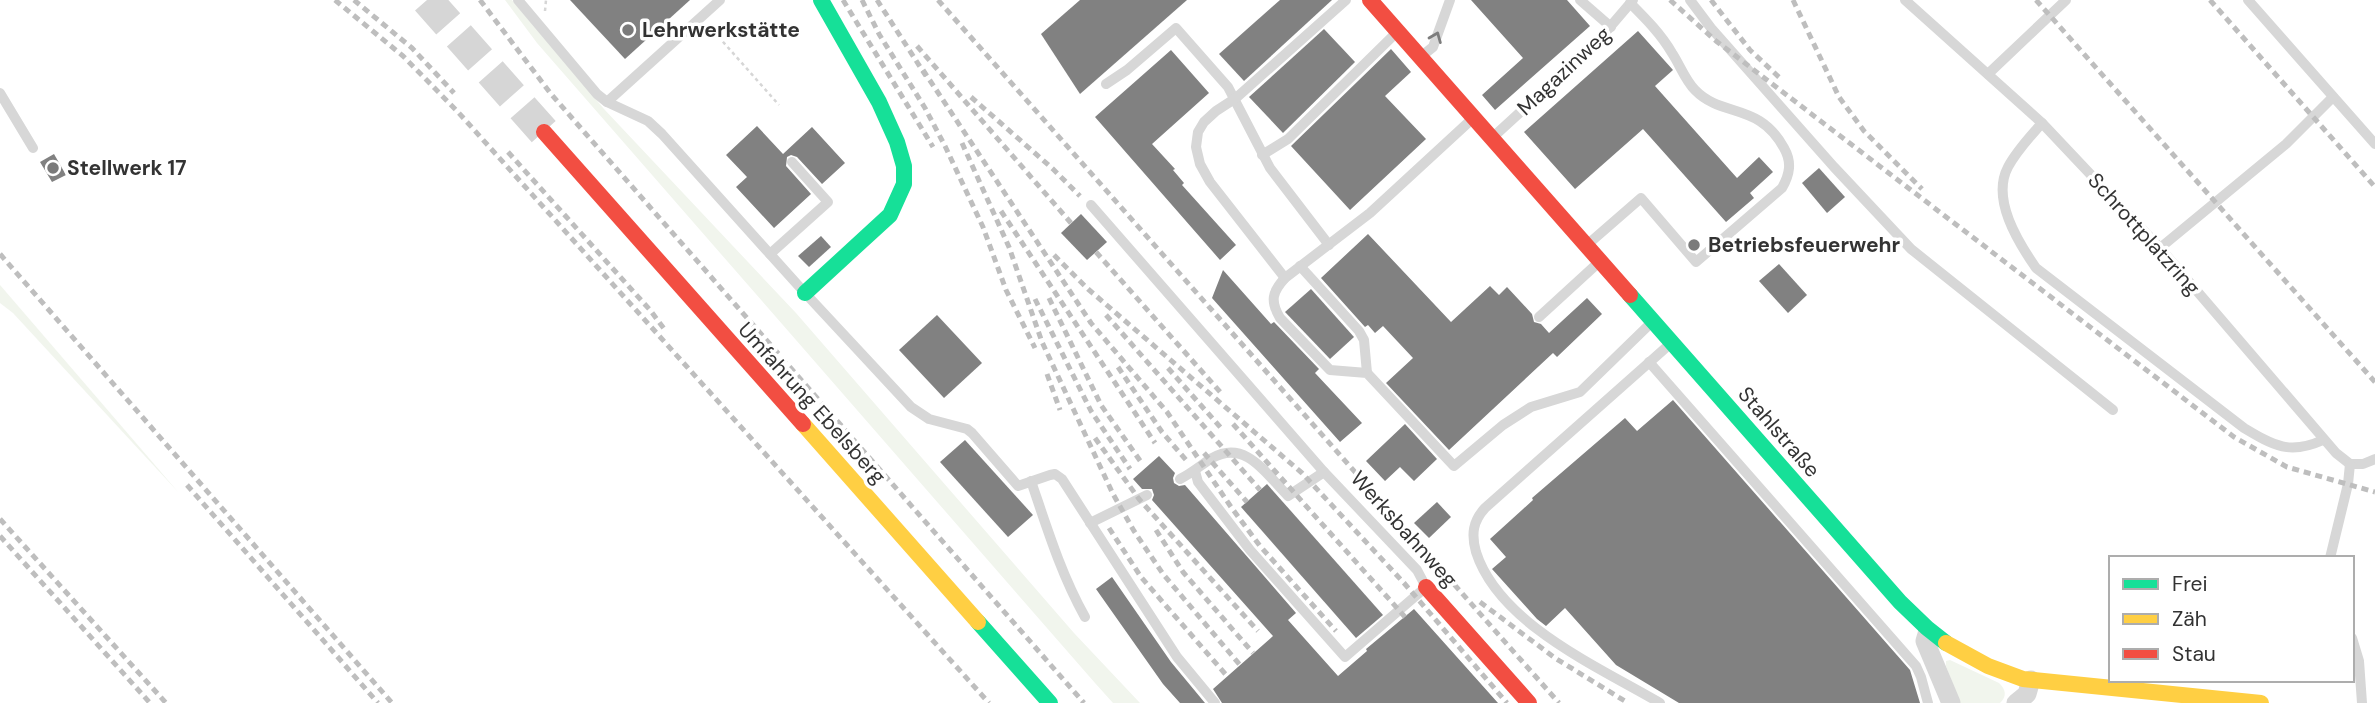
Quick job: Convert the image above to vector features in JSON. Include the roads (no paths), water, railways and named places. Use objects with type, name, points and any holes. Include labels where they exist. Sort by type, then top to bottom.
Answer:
[{"type":"street","points":[[805,293],[890,215],[904,184],[904,166],[897,142],[879,102],[821,0]]},
{"type":"street","name":"Stahlstraße","points":[[1370,0],[1928,631],[1998,672],[2031,680],[2261,703]]},
{"type":"street","name":"Umfahrung Ebelsberg","points":[[544,132],[1050,703]]},
{"type":"street","name":"Werksbahnweg","points":[[1426,587],[1529,703]]},
{"type":"street","points":[[1928,631],[1925,640],[1951,703]]},
{"type":"street","points":[[2017,703],[2027,694],[2031,680]]},
{"type":"lane","points":[[518,0],[607,102],[640,116],[662,134],[911,407],[929,419],[967,429],[1018,486],[1055,474],[1062,479],[1177,657],[1215,703]]},
{"type":"lane","points":[[607,102],[719,0]]},
{"type":"lane","points":[[1285,278],[1210,182],[1200,164],[1196,147],[1198,132],[1216,111],[1236,98],[1346,0]]},
{"type":"lane","points":[[1421,57],[1433,47],[1450,0]]},
{"type":"lane","points":[[1580,0],[1611,27]]},
{"type":"lane","points":[[1690,0],[1711,28],[1825,157],[1911,249],[2113,410]]},
{"type":"lane","name":"Schrottplatzring","points":[[1905,0],[2042,122],[2161,248],[2323,440],[2350,464]]},
{"type":"lane","points":[[1988,74],[2066,0]]},
{"type":"lane","points":[[2248,0],[2375,144]]},
{"type":"lane","points":[[1587,246],[1642,198],[1696,262],[1782,188],[1788,178],[1788,154],[1779,138],[1758,120],[1700,96],[1670,49],[1631,2]]},
{"type":"lane","name":"Magazinweg","points":[[1492,138],[1598,41],[1631,2]]},
{"type":"lane","points":[[1106,85],[1176,28],[1236,98],[1270,168],[1329,245]]},
{"type":"lane","points":[[1262,155],[1288,139],[1398,32]]},
{"type":"lane","points":[[0,93],[33,148]]},
{"type":"lane","points":[[2161,248],[2286,144],[2333,97]]},
{"type":"lane","points":[[1367,373],[1330,370],[1280,318],[1272,298],[1285,278],[1370,213],[1474,117]]},
{"type":"lane","points":[[2042,122],[2007,168],[2003,196],[2007,212],[2025,252],[2036,268],[2244,428],[2281,447],[2305,448],[2323,440]]},
{"type":"lane","points":[[770,254],[828,202],[792,162]]},
{"type":"lane","points":[[1091,205],[1324,472]]},
{"type":"lane","points":[[1539,317],[1600,261]]},
{"type":"lane","points":[[1300,266],[1359,331],[1364,340],[1367,373],[1454,467],[1503,425],[1531,407],[1580,392],[1653,321]]},
{"type":"lane","points":[[1660,703],[1534,627],[1505,600],[1480,563],[1474,545],[1473,528],[1476,517],[1485,508],[1672,342]]},
{"type":"lane","points":[[1649,362],[1916,666],[1928,703]]},
{"type":"lane","name":"Werksbahnweg","points":[[1195,471],[1213,457],[1237,451],[1247,455],[1288,496],[1324,472],[1417,570],[1426,587]]},
{"type":"lane","points":[[2330,556],[2348,484],[2350,464],[2363,464],[2375,459]]},
{"type":"lane","points":[[1180,479],[1195,471],[1198,482],[1250,550],[1345,657],[1426,587]]},
{"type":"lane","points":[[1031,481],[1057,558],[1085,617]]},
{"type":"lane","points":[[1090,523],[1147,495]]},
{"type":"lane","points":[[2354,645],[2359,661],[2362,703]]},
{"type":"tunnel","points":[[427,0],[544,132]]},
{"type":"railway","points":[[335,0],[403,56],[458,112],[989,703]]},
{"type":"railway","points":[[354,0],[412,48],[454,93]]},
{"type":"railway","points":[[480,0],[551,94],[1084,703]]},
{"type":"railway","points":[[843,0],[933,147]]},
{"type":"railway","points":[[862,0],[945,146],[983,227],[1006,290],[1035,348]]},
{"type":"railway","points":[[877,0],[926,76]]},
{"type":"railway","points":[[938,0],[1559,703]]},
{"type":"railway","points":[[1670,0],[1716,41],[2234,437],[2287,467],[2375,492]]},
{"type":"railway","points":[[1711,0],[1750,50],[1782,80]]},
{"type":"railway","points":[[1793,0],[1839,97],[1864,131],[1922,189]]},
{"type":"railway","points":[[2036,0],[2375,382]]},
{"type":"railway","points":[[2210,0],[2375,187]]},
{"type":"railway","points":[[917,46],[1071,223]]},
{"type":"railway","points":[[923,70],[1091,323],[1167,412],[1260,546],[1336,631]]},
{"type":"railway","points":[[971,97],[1080,196]]},
{"type":"railway","points":[[962,143],[1009,247],[1042,342],[1113,494],[1163,574],[1240,665]]},
{"type":"railway","points":[[508,152],[665,330]]},
{"type":"railway","points":[[1001,211],[1155,443]]},
{"type":"railway","points":[[1096,252],[1221,393]]},
{"type":"railway","points":[[0,254],[392,703]]},
{"type":"railway","points":[[1054,255],[1088,289],[1302,473],[1404,583],[1507,703]]},
{"type":"railway","points":[[1049,298],[1101,405],[1141,462]]},
{"type":"railway","points":[[1035,299],[1091,411],[1130,469]]},
{"type":"railway","points":[[1106,315],[1260,490]]},
{"type":"railway","points":[[1118,367],[1162,432],[1186,460]]},
{"type":"railway","points":[[1168,368],[1221,428]]},
{"type":"railway","points":[[1047,374],[1060,410]]},
{"type":"railway","points":[[1233,424],[1405,617]]},
{"type":"railway","points":[[1095,438],[1139,499],[1258,631]]},
{"type":"railway","points":[[1204,453],[1247,502]]},
{"type":"railway","points":[[187,485],[378,703]]},
{"type":"railway","points":[[0,519],[166,703]]},
{"type":"railway","points":[[1109,528],[1141,577],[1227,676]]},
{"type":"railway","points":[[1156,530],[1183,572],[1253,653]]},
{"type":"railway","points":[[0,536],[150,703]]},
{"type":"railway","points":[[1480,602],[1555,658],[1628,703]]},
{"type":"place","name":"Lehrwerkstätte","points":[[628,30]]},
{"type":"place","name":"Stellwerk 17","points":[[53,168]]},
{"type":"place","name":"Betriebsfeuerwehr","points":[[1694,245]]}]
